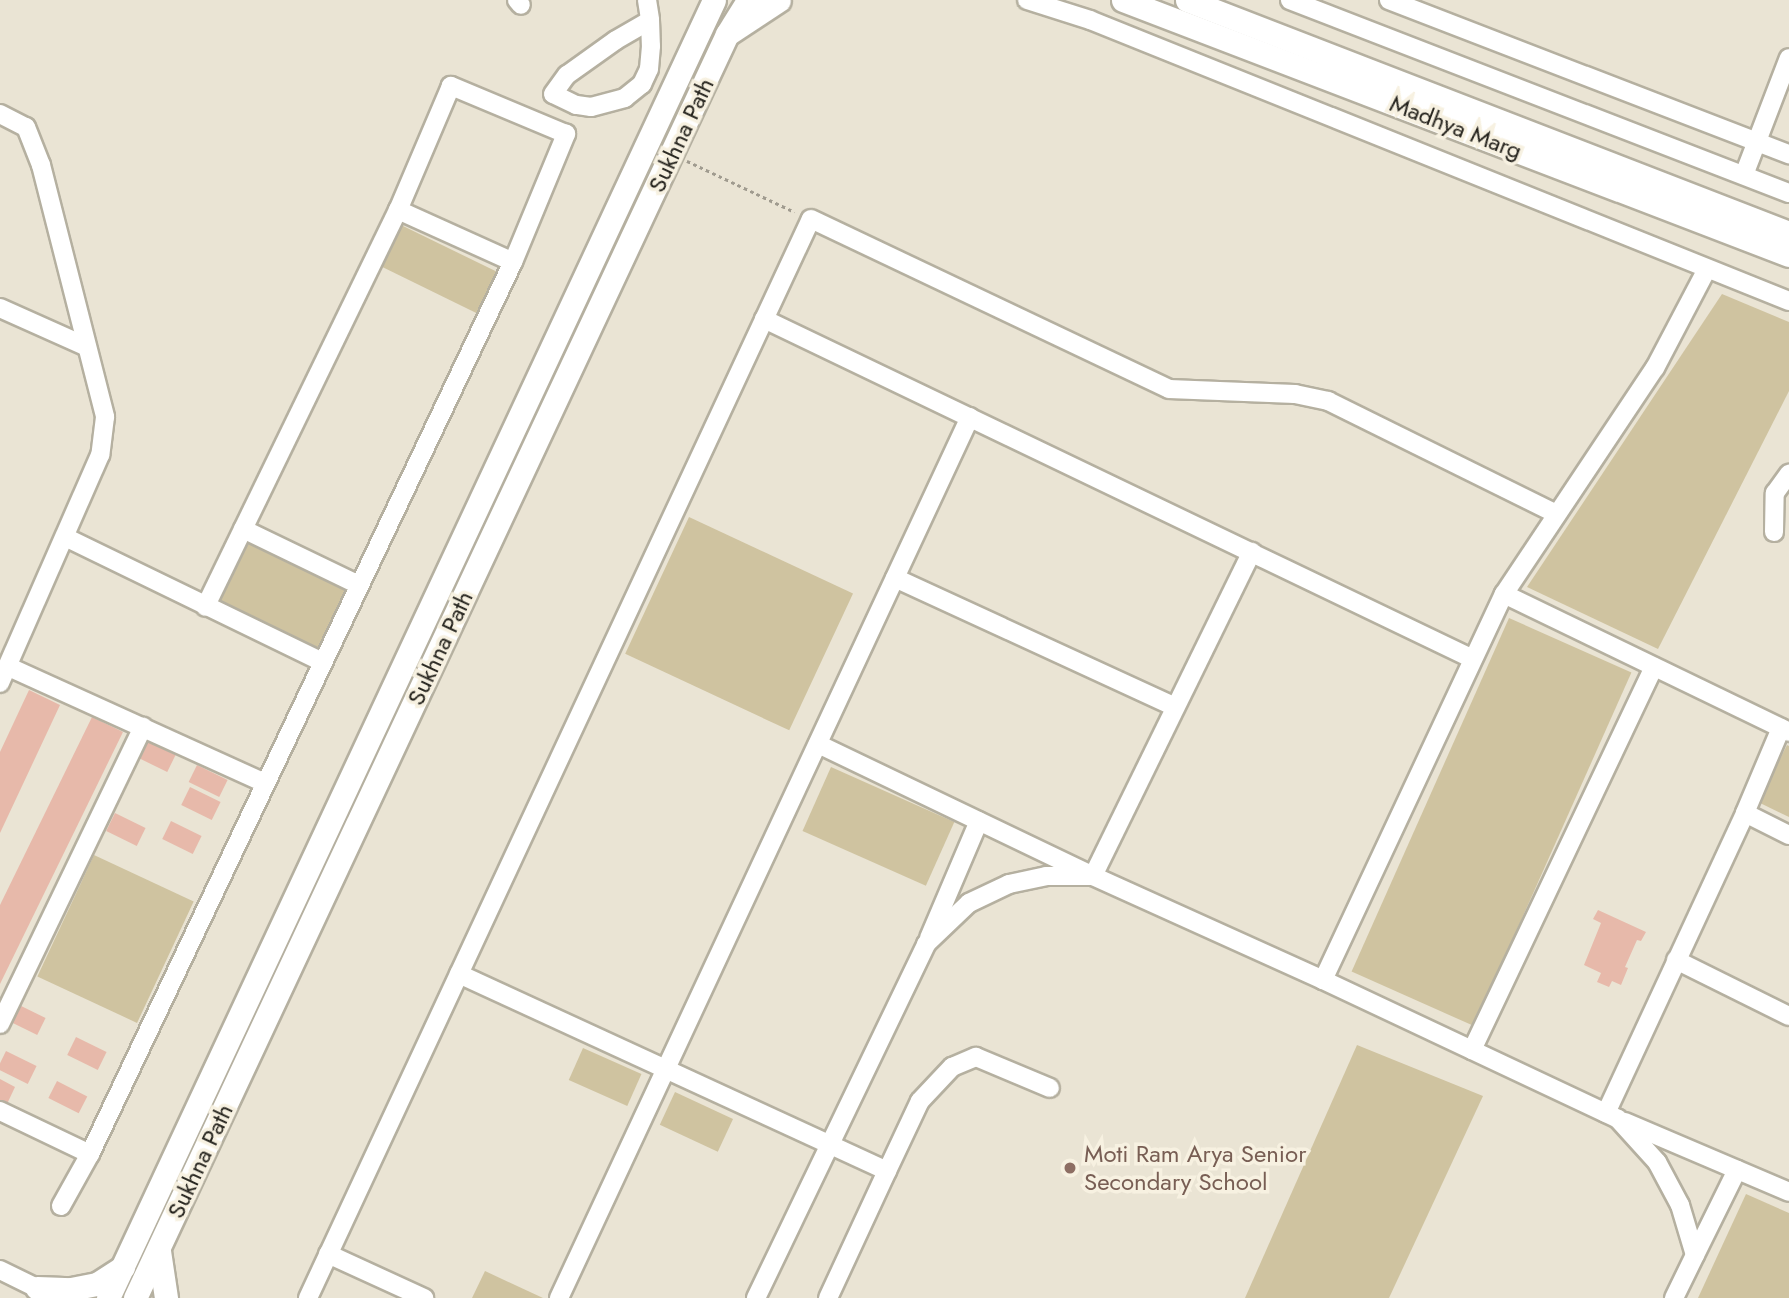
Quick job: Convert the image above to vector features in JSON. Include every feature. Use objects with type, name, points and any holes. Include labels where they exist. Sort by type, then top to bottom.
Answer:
[{"type":"main road","points":[[703,0],[704,26]]},
{"type":"main road","name":"Sukhna Path","points":[[108,1298],[714,0]]},
{"type":"main road","name":"Sukhna Path","points":[[135,1298],[727,34],[748,0]]},
{"type":"main road","points":[[727,34],[779,0]]},
{"type":"main road","name":"Madhya Marg","points":[[1123,0],[1789,255]]},
{"type":"main road","name":"Madhya Marg","points":[[1187,0],[1789,233]]},
{"type":"main road","points":[[159,1248],[166,1298]]},
{"type":"main road","points":[[47,1293],[97,1284],[123,1266]]},
{"type":"street","points":[[647,0],[650,20],[649,69],[642,84],[625,99],[591,107],[576,105],[553,94],[567,75],[616,40],[650,20]]},
{"type":"street","points":[[1027,0],[1090,20],[1789,301]]},
{"type":"street","points":[[1076,0],[1090,20]]},
{"type":"street","points":[[1290,0],[1789,192]]},
{"type":"street","points":[[1389,0],[1789,154]]},
{"type":"street","points":[[1744,175],[1754,141],[1789,58]]},
{"type":"street","points":[[61,1206],[90,1154],[513,262],[566,134],[451,86],[398,209],[205,607]]},
{"type":"street","points":[[0,114],[26,127],[40,165],[105,416],[100,454],[2,678],[143,727],[265,783]]},
{"type":"street","points":[[398,209],[513,262]]},
{"type":"street","points":[[308,1298],[811,219],[1169,389],[1295,394],[1328,401],[1557,514]]},
{"type":"street","points":[[1323,979],[1504,594],[1655,368],[1707,269]]},
{"type":"street","points":[[0,307],[87,347]]},
{"type":"street","points":[[764,319],[1474,659]]},
{"type":"street","points":[[559,1298],[970,417]]},
{"type":"street","points":[[1774,531],[1775,493],[1789,474]]},
{"type":"street","points":[[243,528],[359,585]]},
{"type":"street","points":[[65,537],[323,662]]},
{"type":"street","points":[[1093,876],[1252,552]]},
{"type":"street","points":[[895,578],[1175,707]]},
{"type":"street","points":[[1504,594],[1785,730],[1676,960],[1612,1116]]},
{"type":"street","points":[[1472,1050],[1654,667]]},
{"type":"street","points":[[0,1024],[143,727]]},
{"type":"street","points":[[818,744],[1093,876],[1323,979],[1612,1116],[1789,1192]]},
{"type":"street","points":[[1745,813],[1789,835]]},
{"type":"street","points":[[760,1297],[926,944],[979,821]]},
{"type":"street","points":[[926,944],[969,904],[1009,884],[1046,876],[1093,876]]},
{"type":"street","points":[[1676,960],[1789,1016]]},
{"type":"street","points":[[459,974],[887,1171]]},
{"type":"street","points":[[828,1298],[919,1101],[952,1067],[976,1057],[1050,1087]]},
{"type":"street","points":[[0,1111],[90,1154]]},
{"type":"street","points":[[1612,1116],[1657,1162],[1680,1205],[1695,1255]]},
{"type":"street","points":[[1674,1298],[1737,1170]]},
{"type":"street","points":[[328,1254],[424,1298]]},
{"type":"street","points":[[0,1270],[47,1293]]},
{"type":"path","points":[[672,154],[811,219]]},
{"type":"shaded area","points":[[401,225],[499,273],[479,314],[381,266]]},
{"type":"shaded area","points":[[1722,294],[1789,322],[1789,391],[1658,649],[1527,587]]},
{"type":"shaded area","points":[[689,517],[853,593],[789,730],[625,654]]},
{"type":"shaded area","points":[[247,538],[352,589],[321,653],[216,602]]},
{"type":"shaded area","points":[[1509,618],[1631,673],[1474,1026],[1352,972]]},
{"type":"shaded area","points":[[1787,745],[1789,746],[1789,817],[1758,802]]},
{"type":"shaded area","points":[[831,767],[954,822],[926,886],[803,831]]},
{"type":"shaded area","points":[[94,855],[194,901],[137,1023],[37,976]]},
{"type":"shaded area","points":[[1357,1045],[1483,1096],[1389,1298],[1245,1298]]},
{"type":"shaded area","points":[[583,1048],[641,1074],[627,1106],[569,1080]]},
{"type":"shaded area","points":[[675,1092],[733,1119],[718,1152],[660,1125]]},
{"type":"shaded area","points":[[1746,1194],[1789,1213],[1789,1298],[1698,1298]]},
{"type":"shaded area","points":[[485,1271],[543,1298],[472,1298]]},
{"type":"building","points":[[29,690],[60,705],[0,833],[0,752]]},
{"type":"building","points":[[92,717],[123,732],[0,984],[0,905]]},
{"type":"building","points":[[145,740],[176,755],[167,772],[137,757]]},
{"type":"building","points":[[197,765],[228,780],[219,797],[189,782]]},
{"type":"building","points":[[190,787],[221,802],[212,820],[181,805]]},
{"type":"building","points":[[115,813],[146,828],[137,846],[106,831]]},
{"type":"building","points":[[171,821],[202,836],[193,854],[162,839]]},
{"type":"building","points":[[1598,910],[1646,932],[1641,941],[1637,940],[1625,967],[1628,968],[1621,985],[1612,981],[1609,987],[1597,982],[1601,973],[1584,965],[1601,923],[1593,919]]},
{"type":"building","points":[[15,1003],[46,1018],[37,1035],[7,1020]]},
{"type":"building","points":[[76,1037],[107,1052],[98,1070],[67,1055]]},
{"type":"building","points":[[6,1051],[37,1066],[28,1084],[0,1070]]},
{"type":"building","points":[[0,1079],[15,1087],[7,1104],[0,1101]]},
{"type":"building","points":[[57,1081],[87,1096],[79,1113],[48,1098]]},
{"type":"place","name":"Moti Ram Arya Senior Secondary School","points":[[1070,1168]]}]
